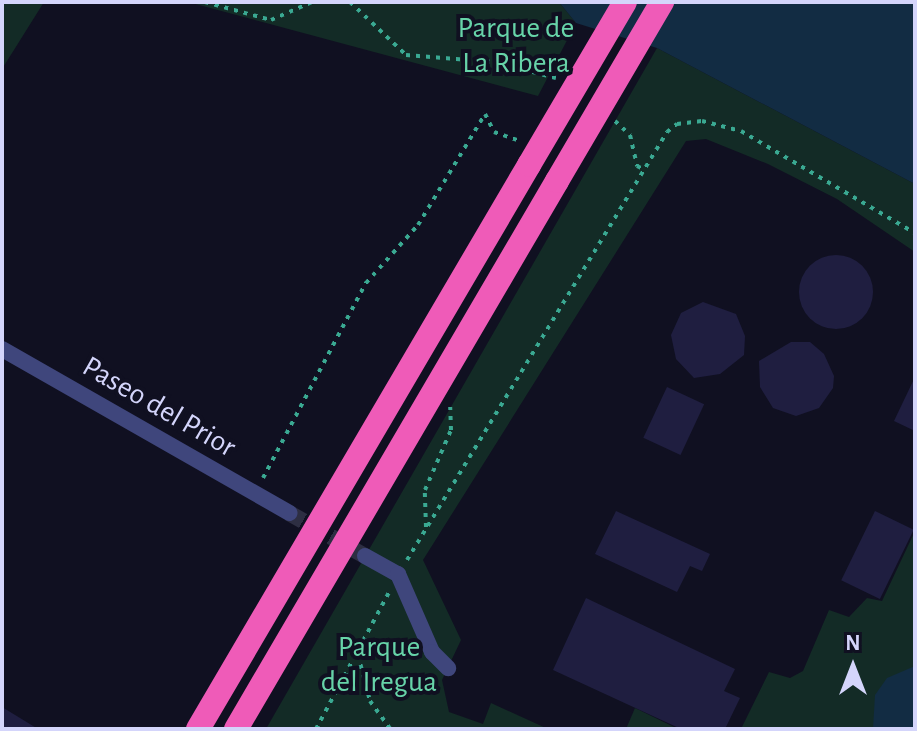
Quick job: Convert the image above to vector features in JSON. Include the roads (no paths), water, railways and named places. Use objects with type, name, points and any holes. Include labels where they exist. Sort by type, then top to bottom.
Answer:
[{"type":"highway","points":[[198,729],[625,2]]},
{"type":"highway","points":[[236,729],[662,2]]},
{"type":"street","name":"Paseo del Prior","points":[[2,349],[289,513]]},
{"type":"street","points":[[365,556],[398,574],[432,652],[448,668]]},
{"type":"water","points":[[559,2],[915,2],[915,184],[657,48],[576,23]]},
{"type":"water","points":[[915,666],[915,729],[873,729],[875,695],[887,678]]},
{"type":"tunnel","points":[[289,513],[365,556]]},
{"type":"park label","name":"Parque de La Ribera","points":[[516,45]]},
{"type":"park label","name":"Parque del Iregua","points":[[379,664]]}]
